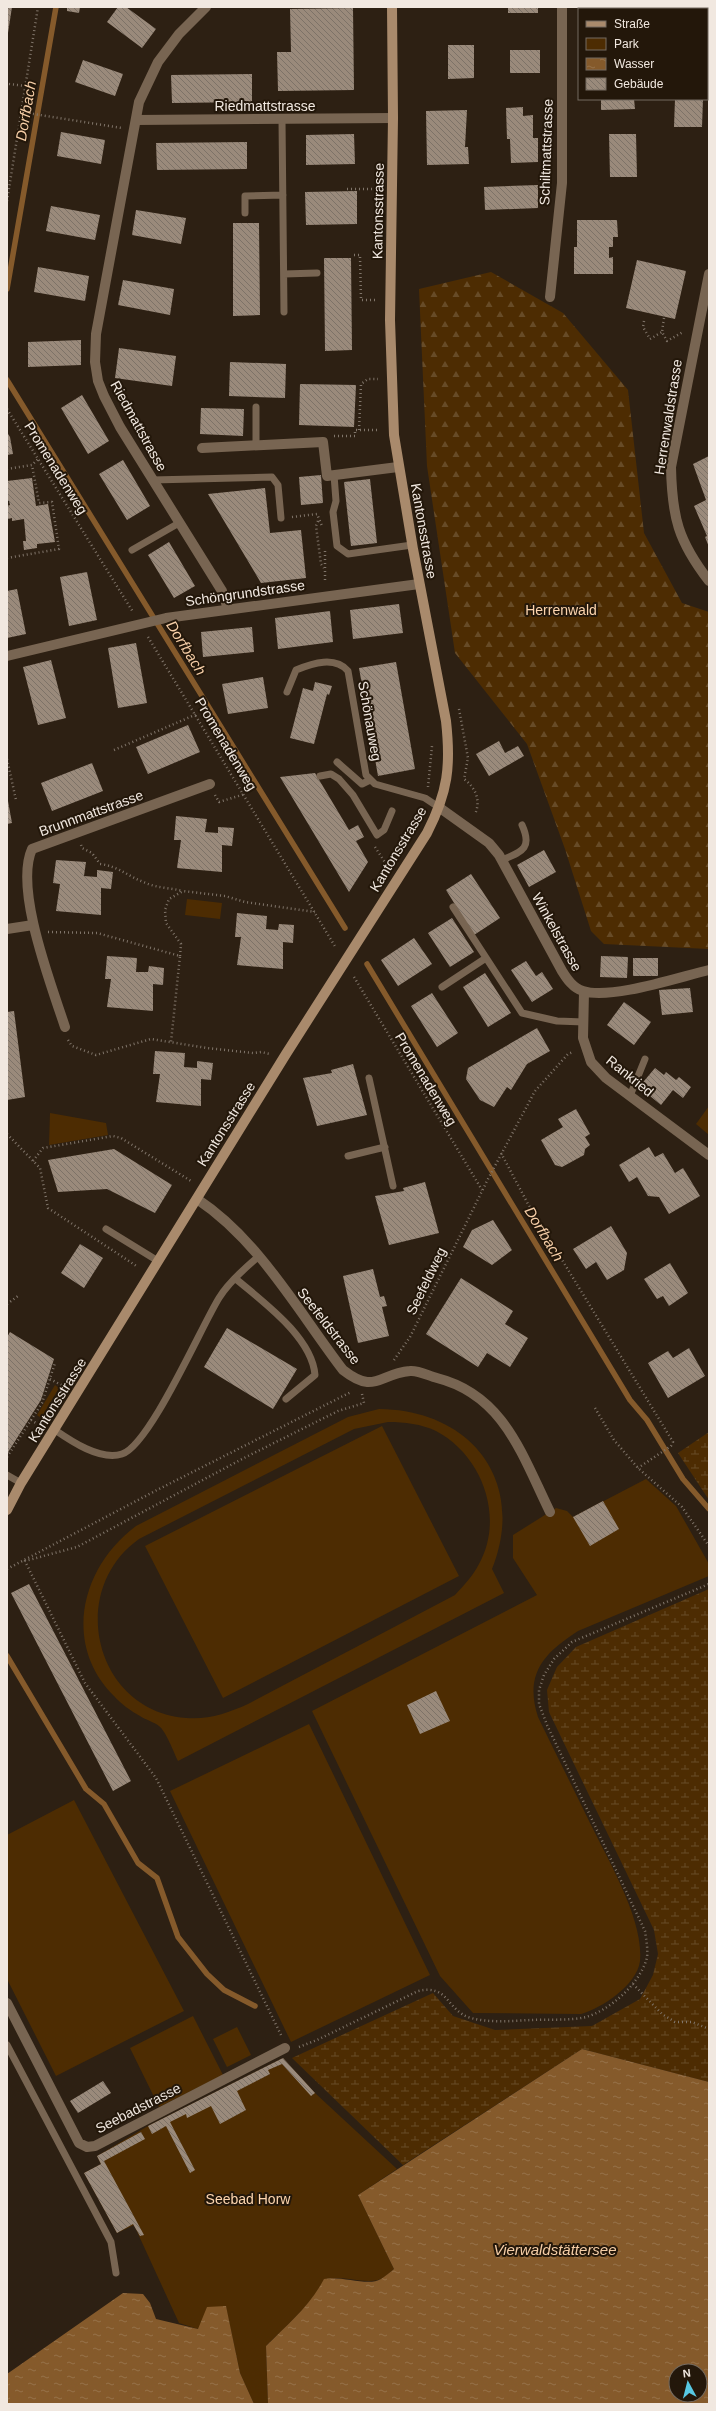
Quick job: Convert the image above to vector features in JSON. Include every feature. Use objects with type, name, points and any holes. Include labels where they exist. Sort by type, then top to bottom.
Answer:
[{"type":"main road","name":"Kantonsstrasse","points":[[7,1510],[21,1483],[286,1054],[427,833],[440,808],[448,776],[449,746],[446,721],[412,546],[394,435],[391,371],[393,118],[392,7]]},
{"type":"street","name":"Riedmattstrasse","points":[[206,7],[179,34],[158,62],[139,102],[96,334],[95,362],[98,381],[104,396],[152,480],[222,591],[228,609]]},
{"type":"street","name":"Schiltmattstrasse","points":[[550,297],[562,183],[562,7]]},
{"type":"street","name":"Riedmattstrasse","points":[[136,120],[393,118]]},
{"type":"street","name":"Herrenwaldstrasse","points":[[709,274],[671,466],[672,493],[682,542],[709,581]]},
{"type":"street","points":[[202,448],[323,442],[327,476],[398,467]]},
{"type":"street","name":"Schöngrundstrasse","points":[[7,656],[166,618],[419,584]]},
{"type":"street","name":"Brunnmattstrasse","points":[[65,1027],[33,925],[26,861],[32,849],[210,784]]},
{"type":"street","name":"Winkelstrasse","points":[[440,808],[488,843],[502,860],[562,971],[570,982],[584,992]]},
{"type":"street","points":[[7,928],[33,925]]},
{"type":"street","points":[[584,992],[617,992],[709,970]]},
{"type":"street","name":"Rankried","points":[[584,992],[586,1047],[591,1062],[598,1071],[709,1155]]},
{"type":"street","name":"Seefeldstrasse","points":[[197,1198],[228,1221],[260,1256],[343,1370],[363,1383],[411,1371],[451,1381],[486,1402],[504,1422],[550,1512]]},
{"type":"street","name":"Seebadstrasse","points":[[7,2003],[79,2143],[86,2147],[95,2146],[285,2048]]},
{"type":"lane","points":[[282,120],[284,312]]},
{"type":"lane","points":[[245,213],[245,196],[283,195]]},
{"type":"lane","points":[[284,274],[317,273]]},
{"type":"lane","points":[[256,407],[256,445]]},
{"type":"lane","points":[[334,475],[336,501],[333,512],[337,546],[340,549],[348,554],[412,546]]},
{"type":"lane","points":[[152,480],[272,477],[278,485],[281,518]]},
{"type":"lane","points":[[132,550],[179,522]]},
{"type":"lane","name":"Schönauweg","points":[[287,692],[296,670],[333,661],[345,667],[348,670],[366,775],[375,784],[425,798],[440,808]]},
{"type":"lane","points":[[337,762],[362,784]]},
{"type":"lane","points":[[320,776],[330,774],[339,779],[353,795],[377,835],[384,830],[392,810]]},
{"type":"lane","points":[[353,795],[362,784],[370,780]]},
{"type":"lane","points":[[502,860],[521,852],[525,847],[526,832],[522,825]]},
{"type":"lane","points":[[453,907],[522,1013],[557,1021],[584,1022]]},
{"type":"lane","points":[[442,986],[486,958]]},
{"type":"lane","points":[[630,1096],[645,1059]]},
{"type":"lane","points":[[369,1078],[393,1186]]},
{"type":"lane","points":[[348,1156],[384,1147]]},
{"type":"lane","points":[[106,1229],[158,1261]]},
{"type":"lane","points":[[54,1430],[96,1452],[112,1456],[127,1452],[149,1426],[220,1296],[260,1256]]},
{"type":"lane","points":[[236,1279],[280,1317],[307,1349],[314,1361],[315,1374],[286,1399]]},
{"type":"lane","points":[[7,1476],[21,1483]]},
{"type":"lane","points":[[7,2045],[111,2242],[116,2273]]},
{"type":"path","points":[[7,201],[38,7]]},
{"type":"path","points":[[9,84],[26,86]]},
{"type":"path","points":[[21,112],[126,129]]},
{"type":"path","points":[[347,189],[380,189]]},
{"type":"path","points":[[354,255],[360,256],[361,300],[379,299]]},
{"type":"path","points":[[664,318],[662,332],[667,341],[683,332],[697,334]]},
{"type":"path","points":[[644,321],[643,327],[650,339],[662,332]]},
{"type":"path","points":[[359,430],[361,384],[368,379],[380,379]]},
{"type":"path","name":"Promenadenweg","points":[[7,409],[197,714],[336,948]]},
{"type":"path","points":[[323,442],[333,436],[355,436],[355,430],[382,430]]},
{"type":"path","points":[[7,469],[32,465],[38,459]]},
{"type":"path","points":[[7,558],[59,549],[52,502],[39,503],[32,465]]},
{"type":"path","points":[[281,518],[317,514],[322,533]]},
{"type":"path","points":[[318,520],[316,526],[321,564],[324,568]]},
{"type":"path","points":[[324,548],[326,563],[324,568],[326,589]]},
{"type":"path","points":[[114,750],[197,714]]},
{"type":"path","points":[[425,798],[432,760],[432,740]]},
{"type":"path","points":[[7,759],[16,800]]},
{"type":"path","points":[[464,779],[470,783],[478,800],[474,814]]},
{"type":"path","points":[[210,784],[219,802],[245,794]]},
{"type":"path","points":[[377,835],[374,845],[391,870]]},
{"type":"path","points":[[82,848],[92,853],[100,864],[118,867],[130,877],[147,884],[225,896],[245,902],[315,912]]},
{"type":"path","points":[[172,1042],[181,944],[166,923],[165,910],[169,899],[183,890]]},
{"type":"path","points":[[46,932],[97,932],[180,956]]},
{"type":"path","points":[[333,953],[340,943]]},
{"type":"path","name":"Promenadenweg","points":[[354,977],[482,1191]]},
{"type":"path","points":[[65,1027],[72,1046],[96,1055],[151,1039],[240,1052],[261,1052],[273,1055],[269,1062]]},
{"type":"path","points":[[586,1047],[568,1054],[535,1091],[501,1153],[528,1204],[673,1442],[671,1446],[638,1468]]},
{"type":"path","points":[[7,1134],[40,1168],[48,1208],[140,1268]]},
{"type":"path","points":[[34,1161],[44,1148],[113,1136],[121,1138],[194,1182]]},
{"type":"path","name":"Seefeldweg","points":[[385,1378],[392,1362],[410,1337],[501,1153]]},
{"type":"path","points":[[191,1187],[196,1179]]},
{"type":"path","points":[[7,1304],[18,1296]]},
{"type":"path","points":[[7,1457],[42,1403],[55,1363]]},
{"type":"path","points":[[50,1379],[66,1387]]},
{"type":"path","points":[[25,1561],[77,1547],[158,1502],[257,1451],[338,1411],[364,1403],[361,1390]]},
{"type":"path","points":[[7,1569],[348,1392],[355,1391]]},
{"type":"path","points":[[595,1408],[614,1440],[638,1468],[682,1506],[709,1546]]},
{"type":"path","points":[[31,1420],[41,1426]]},
{"type":"path","points":[[25,1561],[85,1683],[156,1778],[284,2042],[285,2048],[296,2048],[317,2040],[418,1990],[428,1988],[444,1994],[457,2011],[469,2017],[480,2020],[524,2020],[585,2017],[618,1998],[633,1984],[647,1960],[646,1931],[547,1725],[539,1704],[539,1690],[544,1675],[554,1659],[572,1642],[709,1584]]},
{"type":"path","points":[[633,1984],[662,2014],[675,2022],[692,2022],[709,2029]]},
{"type":"green space","name":"Herrenwald","points":[[491,272],[563,313],[628,390],[644,533],[682,603],[709,612],[709,949],[604,944],[591,931],[565,849],[527,744],[455,653],[427,466],[419,289]]},
{"type":"green space","points":[[187,899],[222,903],[220,919],[185,915]]},
{"type":"green space","points":[[709,1106],[709,1135],[696,1124]]},
{"type":"green space","points":[[50,1113],[106,1123],[108,1135],[49,1145]]},
{"type":"green space","points":[[55,1385],[59,1388],[41,1418],[37,1415]]},
{"type":"green space","points":[[379,1409],[412,1413],[440,1422],[464,1437],[483,1456],[496,1480],[502,1507],[501,1537],[492,1569],[504,1593],[178,1761],[162,1729],[123,1705],[98,1675],[88,1653],[84,1630],[85,1607],[91,1584],[102,1563],[117,1543],[136,1526],[348,1417]],"holes":[[[394,1422],[425,1427],[436,1431],[452,1442],[466,1455],[477,1471],[484,1489],[489,1508],[490,1527],[487,1546],[474,1572],[455,1595],[248,1704],[225,1713],[210,1717],[186,1718],[155,1710],[130,1694],[112,1672],[101,1645],[98,1617],[103,1588],[116,1561],[139,1539],[354,1429]]]},
{"type":"green space","points":[[382,1426],[459,1576],[223,1698],[145,1546]]},
{"type":"green space","points":[[709,1432],[709,1500],[678,1453]]},
{"type":"green space","points":[[646,1479],[676,1506],[709,1564],[709,1576],[578,1631],[555,1648],[540,1666],[534,1689],[534,1702],[538,1717],[615,1872],[631,1909],[640,1945],[640,1961],[637,1970],[626,1987],[599,2007],[581,2014],[473,2013],[440,1976],[312,1711],[537,1595],[513,1558],[513,1535],[556,1508],[567,1511],[573,1517]]},
{"type":"green space","points":[[709,1589],[709,2082],[582,2049],[403,2165],[292,2058],[433,1993],[453,2016],[495,2030],[592,2026],[640,1999],[653,1975],[658,1954],[654,1930],[549,1712],[547,1690],[557,1667],[576,1647]]},
{"type":"green space","points":[[309,1724],[430,1975],[291,2042],[170,1791]]},
{"type":"green space","points":[[74,1800],[184,2011],[56,2076],[7,1979],[7,1835]]},
{"type":"green space","points":[[193,2016],[223,2075],[159,2107],[130,2048]]},
{"type":"green space","points":[[237,2027],[251,2055],[227,2067],[213,2039]]},
{"type":"green space","name":"Seebad Horw","points":[[283,2058],[315,2093],[397,2169],[358,2195],[394,2269],[385,2277],[378,2280],[364,2281],[331,2278],[324,2280],[305,2307],[266,2346],[268,2404],[254,2404],[240,2373],[226,2307],[198,2329],[179,2323],[134,2225],[117,2233],[84,2173],[101,2164],[97,2156],[148,2126]]},
{"type":"water","name":"Vierwaldstättersee","points":[[582,2049],[709,2082],[709,2404],[268,2404],[266,2346],[305,2307],[324,2279],[338,2278],[369,2282],[376,2281],[383,2278],[394,2269],[358,2195]]},
{"type":"water","points":[[123,2293],[143,2294],[150,2303],[156,2319],[198,2329],[207,2307],[226,2306],[240,2373],[254,2404],[7,2404],[7,2374]]},
{"type":"building","points":[[7,7],[12,7],[8,33],[7,33]]},
{"type":"building","points":[[67,7],[80,7],[79,13],[67,11]]},
{"type":"building","points":[[118,7],[126,7],[156,29],[142,48],[107,22]]},
{"type":"building","points":[[508,7],[538,7],[538,13],[508,13]]},
{"type":"building","points":[[609,7],[642,7],[642,8]]},
{"type":"building","points":[[700,7],[700,8],[671,8]]},
{"type":"building","points":[[353,8],[354,90],[278,91],[277,52],[291,52],[290,9]]},
{"type":"building","points":[[448,45],[474,45],[474,78],[448,79]]},
{"type":"building","points":[[510,50],[540,50],[540,73],[510,73]]},
{"type":"building","points":[[83,60],[123,74],[115,96],[75,82]]},
{"type":"building","points":[[252,74],[252,102],[172,103],[171,75]]},
{"type":"building","points":[[601,100],[634,100],[635,109],[601,110]]},
{"type":"building","points":[[675,100],[703,100],[702,127],[674,127]]},
{"type":"building","points":[[523,107],[523,116],[533,115],[533,138],[538,138],[538,162],[511,163],[510,139],[507,139],[506,108]]},
{"type":"building","points":[[467,110],[465,147],[468,147],[469,164],[427,165],[426,111]]},
{"type":"building","points":[[61,132],[105,140],[101,164],[57,156]]},
{"type":"building","points":[[354,134],[355,164],[306,165],[306,135]]},
{"type":"building","points":[[609,134],[636,134],[637,177],[610,177]]},
{"type":"building","points":[[247,142],[247,169],[157,170],[156,143]]},
{"type":"building","points":[[538,185],[538,208],[485,210],[484,187]]},
{"type":"building","points":[[357,191],[357,224],[306,225],[305,192]]},
{"type":"building","points":[[51,206],[100,215],[95,240],[46,231]]},
{"type":"building","points":[[136,210],[186,218],[181,244],[132,235]]},
{"type":"building","points":[[577,220],[617,220],[618,237],[613,237],[613,247],[609,247],[609,258],[613,257],[613,274],[574,274],[574,247],[577,247]]},
{"type":"building","points":[[233,223],[259,223],[260,315],[233,316]]},
{"type":"building","points":[[324,258],[351,258],[352,350],[325,351]]},
{"type":"building","points":[[637,260],[686,271],[675,319],[626,308]]},
{"type":"building","points":[[38,267],[89,276],[85,301],[34,292]]},
{"type":"building","points":[[123,280],[174,289],[170,315],[118,305]]},
{"type":"building","points":[[81,340],[81,365],[28,367],[28,342]]},
{"type":"building","points":[[119,348],[176,356],[172,386],[115,378]]},
{"type":"building","points":[[230,362],[286,364],[285,398],[229,396]]},
{"type":"building","points":[[300,384],[356,385],[354,427],[299,425]]},
{"type":"building","points":[[82,395],[109,441],[88,454],[61,408]]},
{"type":"building","points":[[201,408],[244,409],[243,436],[200,434]]},
{"type":"building","points":[[7,432],[10,437],[13,454],[7,455]]},
{"type":"building","points":[[709,456],[709,547],[705,537],[707,536],[694,506],[706,500],[693,464]]},
{"type":"building","points":[[123,460],[150,506],[127,520],[99,474]]},
{"type":"building","points":[[321,475],[323,503],[301,505],[299,477]]},
{"type":"building","points":[[32,478],[36,506],[48,504],[55,542],[37,544],[37,548],[24,550],[23,541],[26,541],[24,519],[12,521],[12,518],[8,519],[7,506],[10,505],[9,501],[7,501],[7,481]]},
{"type":"building","points":[[370,479],[377,543],[351,546],[344,482]]},
{"type":"building","points":[[265,488],[270,533],[301,530],[306,578],[261,583],[208,494]]},
{"type":"building","points":[[169,542],[195,586],[174,598],[148,555]]},
{"type":"building","points":[[87,572],[97,620],[69,626],[60,577]]},
{"type":"building","points":[[17,589],[26,634],[7,638],[7,591]]},
{"type":"building","points":[[399,604],[403,633],[353,639],[350,610]]},
{"type":"building","points":[[330,611],[333,642],[278,649],[275,618]]},
{"type":"building","points":[[252,627],[254,652],[203,657],[201,632]]},
{"type":"building","points":[[136,643],[147,703],[118,708],[108,648]]},
{"type":"building","points":[[51,660],[66,718],[38,725],[23,667]]},
{"type":"building","points":[[396,662],[415,769],[378,776],[359,668]]},
{"type":"building","points":[[263,677],[268,708],[228,714],[222,684]]},
{"type":"building","points":[[315,682],[332,686],[329,695],[327,694],[314,744],[290,738],[303,688],[313,691]]},
{"type":"building","points":[[188,725],[200,752],[148,774],[136,747]]},
{"type":"building","points":[[499,741],[505,753],[518,746],[524,756],[489,776],[476,754]]},
{"type":"building","points":[[92,763],[103,791],[52,811],[41,783]]},
{"type":"building","points":[[315,773],[349,830],[358,825],[364,837],[356,841],[368,862],[349,892],[280,777]]},
{"type":"building","points":[[8,801],[12,823],[7,824],[7,802]]},
{"type":"building","points":[[176,816],[207,819],[205,832],[218,833],[218,827],[234,828],[232,846],[222,845],[222,872],[177,868],[181,840],[174,840]]},
{"type":"building","points":[[544,850],[556,872],[529,887],[517,865]]},
{"type":"building","points":[[56,860],[86,862],[84,876],[97,877],[97,870],[113,872],[111,889],[101,888],[101,915],[56,911],[60,884],[53,883]]},
{"type":"building","points":[[471,874],[500,918],[474,935],[446,890]]},
{"type":"building","points":[[237,913],[267,916],[266,929],[278,930],[279,924],[294,925],[293,943],[283,942],[283,969],[237,965],[241,937],[235,937]]},
{"type":"building","points":[[452,918],[474,952],[450,967],[428,933]]},
{"type":"building","points":[[414,938],[432,964],[398,986],[381,960]]},
{"type":"building","points":[[107,956],[137,958],[136,972],[148,972],[149,966],[164,968],[163,985],[153,984],[153,1011],[107,1007],[111,979],[105,979]]},
{"type":"building","points":[[601,956],[628,957],[627,978],[600,977]]},
{"type":"building","points":[[633,958],[658,958],[658,976],[633,976]]},
{"type":"building","points":[[526,961],[536,976],[542,972],[553,989],[532,1002],[511,970]]},
{"type":"building","points":[[485,973],[511,1013],[488,1027],[463,987]]},
{"type":"building","points":[[690,988],[693,1012],[662,1015],[659,990]]},
{"type":"building","points":[[432,993],[458,1033],[437,1047],[411,1006]]},
{"type":"building","points":[[624,1002],[651,1022],[634,1045],[607,1025]]},
{"type":"building","points":[[14,1011],[25,1097],[7,1100],[7,1012]]},
{"type":"building","points":[[537,1028],[550,1051],[527,1064],[511,1090],[507,1087],[494,1107],[480,1100],[466,1079],[468,1068]]},
{"type":"building","points":[[155,1051],[185,1053],[184,1067],[197,1068],[197,1061],[213,1063],[211,1080],[201,1079],[201,1106],[156,1102],[160,1074],[153,1074]]},
{"type":"building","points":[[353,1064],[367,1115],[317,1126],[303,1078],[332,1073],[331,1070]]},
{"type":"building","points":[[655,1068],[664,1075],[666,1072],[676,1080],[679,1077],[691,1087],[683,1098],[673,1090],[661,1105],[639,1087]]},
{"type":"building","points":[[576,1109],[590,1134],[585,1137],[590,1145],[585,1149],[584,1155],[562,1167],[555,1165],[541,1140],[563,1127],[558,1119]]},
{"type":"building","points":[[649,1147],[655,1157],[663,1153],[675,1173],[683,1168],[700,1196],[669,1214],[659,1197],[648,1196],[637,1177],[629,1182],[619,1165]]},
{"type":"building","points":[[114,1149],[172,1185],[155,1213],[107,1189],[58,1192],[48,1160]]},
{"type":"building","points":[[425,1182],[439,1233],[389,1245],[375,1196],[404,1191],[403,1188]]},
{"type":"building","points":[[493,1220],[512,1250],[492,1265],[463,1247],[472,1230]]},
{"type":"building","points":[[611,1226],[627,1253],[624,1270],[607,1280],[596,1262],[586,1269],[573,1249]]},
{"type":"building","points":[[80,1244],[103,1258],[84,1288],[61,1273]]},
{"type":"building","points":[[670,1263],[688,1293],[669,1306],[663,1296],[657,1299],[644,1279]]},
{"type":"building","points":[[373,1269],[380,1297],[384,1296],[387,1306],[382,1307],[389,1336],[358,1343],[343,1276]]},
{"type":"building","points":[[461,1278],[513,1311],[505,1324],[528,1338],[510,1367],[487,1353],[478,1367],[426,1334]]},
{"type":"building","points":[[227,1328],[297,1369],[273,1409],[204,1367]]},
{"type":"building","points":[[10,1332],[54,1359],[41,1400],[7,1454],[7,1337]]},
{"type":"building","points":[[689,1348],[705,1376],[668,1398],[648,1363],[668,1351],[673,1358]]},
{"type":"building","points":[[603,1501],[619,1529],[590,1546],[573,1517]]},
{"type":"building","points":[[29,1584],[131,1781],[113,1791],[11,1593]]},
{"type":"building","points":[[436,1691],[450,1721],[420,1734],[407,1705]]},
{"type":"building","points":[[283,2058],[315,2093],[311,2096],[282,2064],[268,2070],[270,2074],[237,2091],[246,2110],[220,2124],[211,2106],[187,2118],[186,2114],[170,2122],[195,2170],[190,2173],[166,2126],[152,2134],[148,2126]]},
{"type":"building","points":[[103,2081],[111,2093],[78,2113],[70,2101]]},
{"type":"building","points":[[141,2132],[145,2139],[104,2161],[144,2235],[140,2236],[133,2224],[117,2233],[84,2173],[101,2164],[97,2156]]},
{"type":"waterway","name":"Dorfbach","points":[[7,289],[56,7]]},
{"type":"waterway","name":"Dorfbach","points":[[7,380],[345,928]]},
{"type":"waterway","name":"Dorfbach","points":[[367,964],[630,1400],[647,1420],[683,1479],[709,1509]]},
{"type":"waterway","points":[[7,1656],[86,1789],[104,1804],[138,1863],[157,1878],[178,1937],[207,1974],[224,1990],[255,2006]]}]
